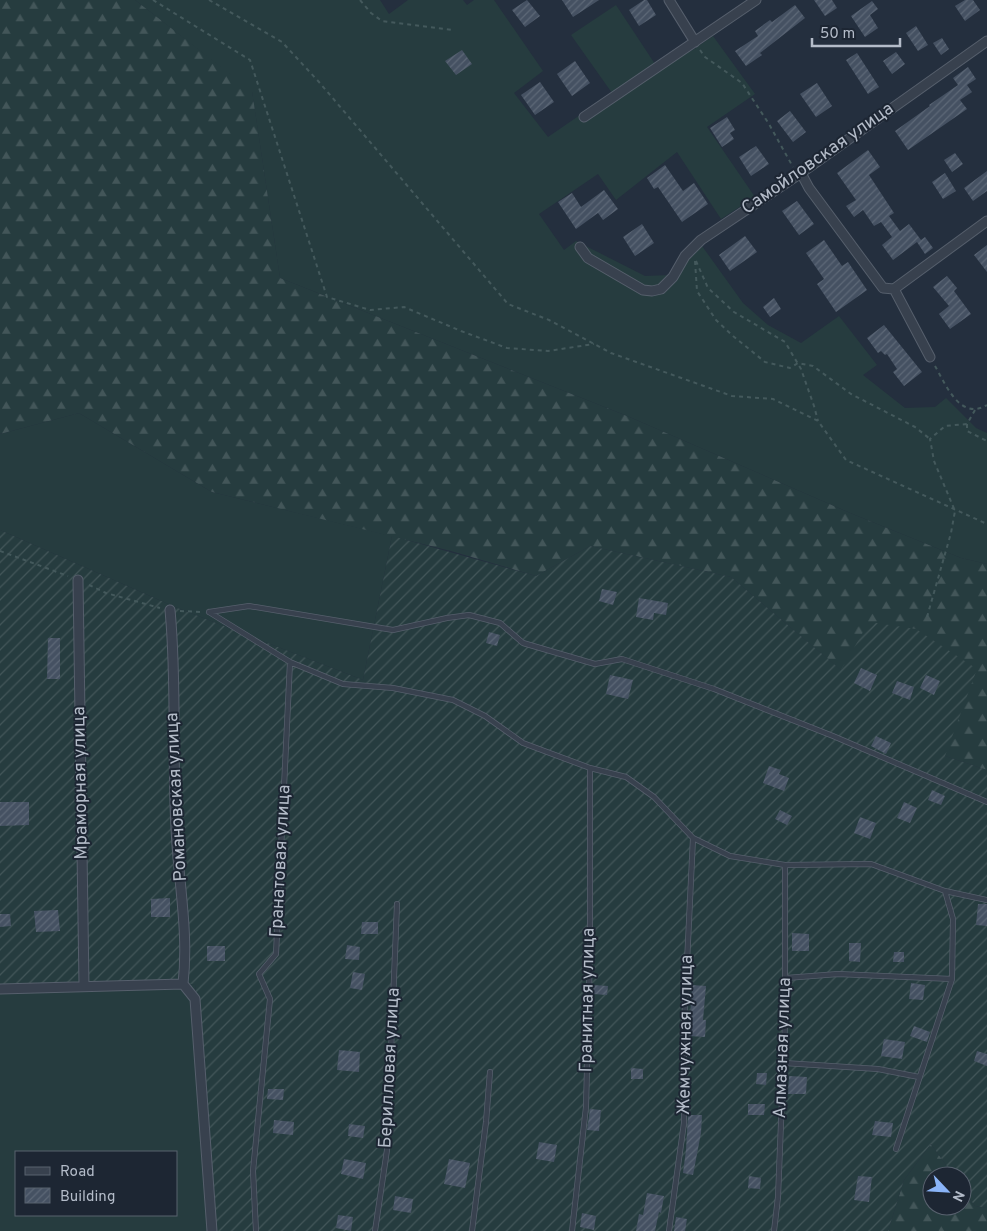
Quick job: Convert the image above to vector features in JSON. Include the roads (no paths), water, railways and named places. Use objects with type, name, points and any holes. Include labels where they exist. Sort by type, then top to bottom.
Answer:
[{"type":"street","points":[[669,0],[695,42]]},
{"type":"street","points":[[584,117],[756,0]]},
{"type":"street","name":"Самойловская улица","points":[[580,247],[588,258],[643,290],[652,292],[661,289],[673,277],[685,256],[701,240],[801,174],[987,41]]},
{"type":"street","points":[[801,174],[808,188],[883,288],[894,289],[987,221]]},
{"type":"street","points":[[894,289],[930,358]]},
{"type":"street","name":"Мраморная улица","points":[[78,580],[84,986]]},
{"type":"street","name":"Романовская улица","points":[[170,610],[174,652],[173,736],[176,828],[186,963],[183,984]]},
{"type":"street","points":[[0,989],[183,984],[195,999],[212,1231]]},
{"type":"lane","points":[[987,802],[833,736],[714,689],[622,659],[595,664],[523,644],[500,623],[469,615],[446,618],[393,630],[249,606],[209,612],[290,662],[343,684],[393,688],[453,700],[485,716],[523,743],[590,768],[626,777],[654,796],[693,838],[730,856],[784,865],[871,864],[945,891],[987,900]]},
{"type":"lane","name":"Гранатовая улица","points":[[256,1231],[253,1171],[270,999],[259,974],[276,954],[290,662]]},
{"type":"lane","name":"Гранитная улица","points":[[572,1231],[586,1107],[590,952],[590,768]]},
{"type":"lane","name":"Жемчужная улица","points":[[669,1231],[684,1123],[684,1025],[693,838]]},
{"type":"lane","name":"Алмазная улица","points":[[774,1231],[778,1197],[784,1063],[786,978],[784,865]]},
{"type":"lane","points":[[896,1149],[952,979],[954,919],[945,891]]},
{"type":"lane","name":"Берилловая улица","points":[[375,1231],[387,1150],[397,904]]},
{"type":"lane","points":[[786,978],[838,974],[952,979]]},
{"type":"lane","points":[[784,1063],[878,1069],[919,1077]]},
{"type":"lane","points":[[472,1231],[486,1122],[490,1072]]}]
